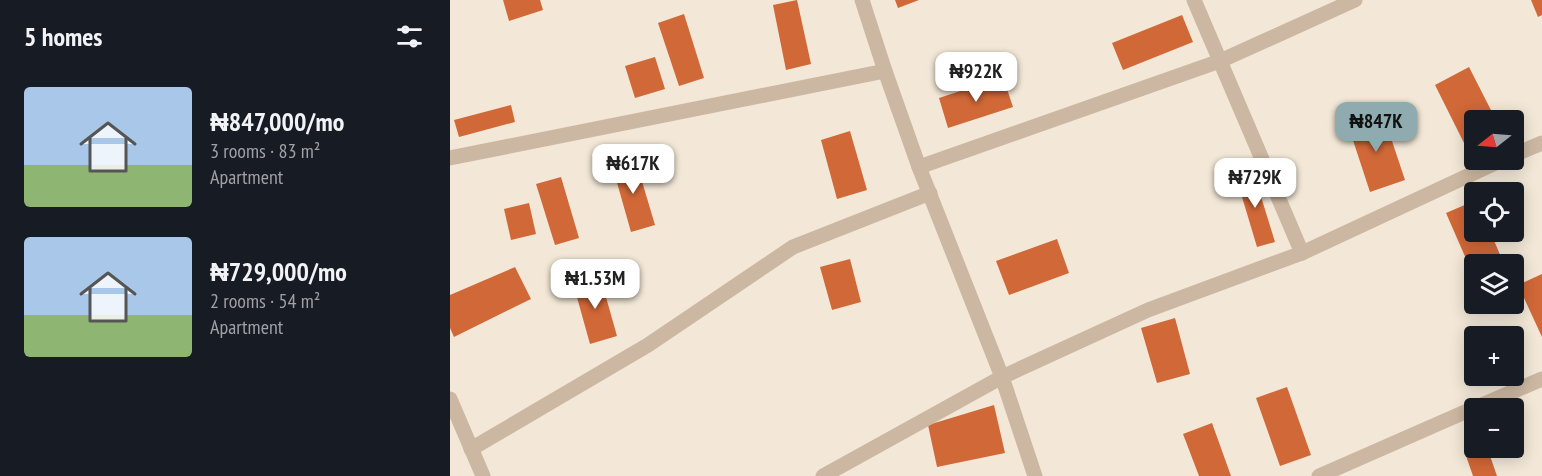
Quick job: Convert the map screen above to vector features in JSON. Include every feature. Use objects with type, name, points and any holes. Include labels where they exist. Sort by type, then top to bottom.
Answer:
[{"type":"street","points":[[862,0],[919,167],[1002,377],[1035,476]]},
{"type":"street","points":[[1194,0],[1302,253]]},
{"type":"street","points":[[919,167],[1220,61],[1355,0]]},
{"type":"street","points":[[450,158],[885,71]]},
{"type":"street","points":[[1524,150],[1542,142]]},
{"type":"street","points":[[823,476],[1002,377],[1148,310],[1302,253],[1480,170]]},
{"type":"street","points":[[471,449],[648,345],[793,247],[930,193]]},
{"type":"street","points":[[1498,398],[1542,379]]},
{"type":"street","points":[[450,399],[483,476]]},
{"type":"street","points":[[1319,476],[1464,413]]},
{"type":"building","points":[[503,0],[540,0],[543,10],[509,21]]},
{"type":"building","points":[[797,0],[811,64],[786,70],[773,5]]},
{"type":"building","points":[[895,0],[919,0],[898,8]]},
{"type":"building","points":[[1531,0],[1542,0],[1542,15],[1538,17]]},
{"type":"building","points":[[684,14],[704,78],[679,86],[658,23]]},
{"type":"building","points":[[1182,15],[1193,42],[1123,70],[1112,43]]},
{"type":"building","points":[[655,57],[665,89],[635,98],[625,66]]},
{"type":"building","points":[[1469,67],[1491,110],[1464,110],[1464,143],[1435,85]]},
{"type":"building","points":[[1003,77],[1013,107],[948,128],[939,98]]},
{"type":"building","points":[[511,105],[515,122],[459,137],[454,120]]},
{"type":"building","points":[[1383,114],[1405,180],[1370,192],[1348,125]]},
{"type":"building","points":[[850,131],[867,190],[837,199],[821,140]]},
{"type":"building","points":[[635,158],[655,225],[631,232],[612,165]]},
{"type":"building","points":[[1253,171],[1275,242],[1257,247],[1236,177]]},
{"type":"building","points":[[561,177],[579,238],[555,245],[536,184]]},
{"type":"building","points":[[529,203],[536,234],[511,240],[504,209]]},
{"type":"building","points":[[1464,205],[1464,242],[1495,242],[1500,254],[1464,254],[1446,213]]},
{"type":"building","points":[[1057,239],[1069,273],[1009,295],[996,261]]},
{"type":"building","points":[[850,259],[861,302],[832,310],[820,267]]},
{"type":"building","points":[[515,267],[531,299],[454,337],[450,328],[450,295]]},
{"type":"building","points":[[1542,274],[1542,337],[1524,298],[1524,282]]},
{"type":"building","points":[[600,276],[617,336],[590,344],[573,283]]},
{"type":"building","points":[[1175,318],[1190,374],[1157,383],[1141,328]]},
{"type":"building","points":[[1287,387],[1311,455],[1280,466],[1256,398]]},
{"type":"building","points":[[994,405],[1005,453],[937,467],[928,425]]},
{"type":"building","points":[[1212,423],[1231,476],[1199,476],[1183,434]]},
{"type":"building","points":[[1467,458],[1491,458],[1497,476],[1473,476]]}]
